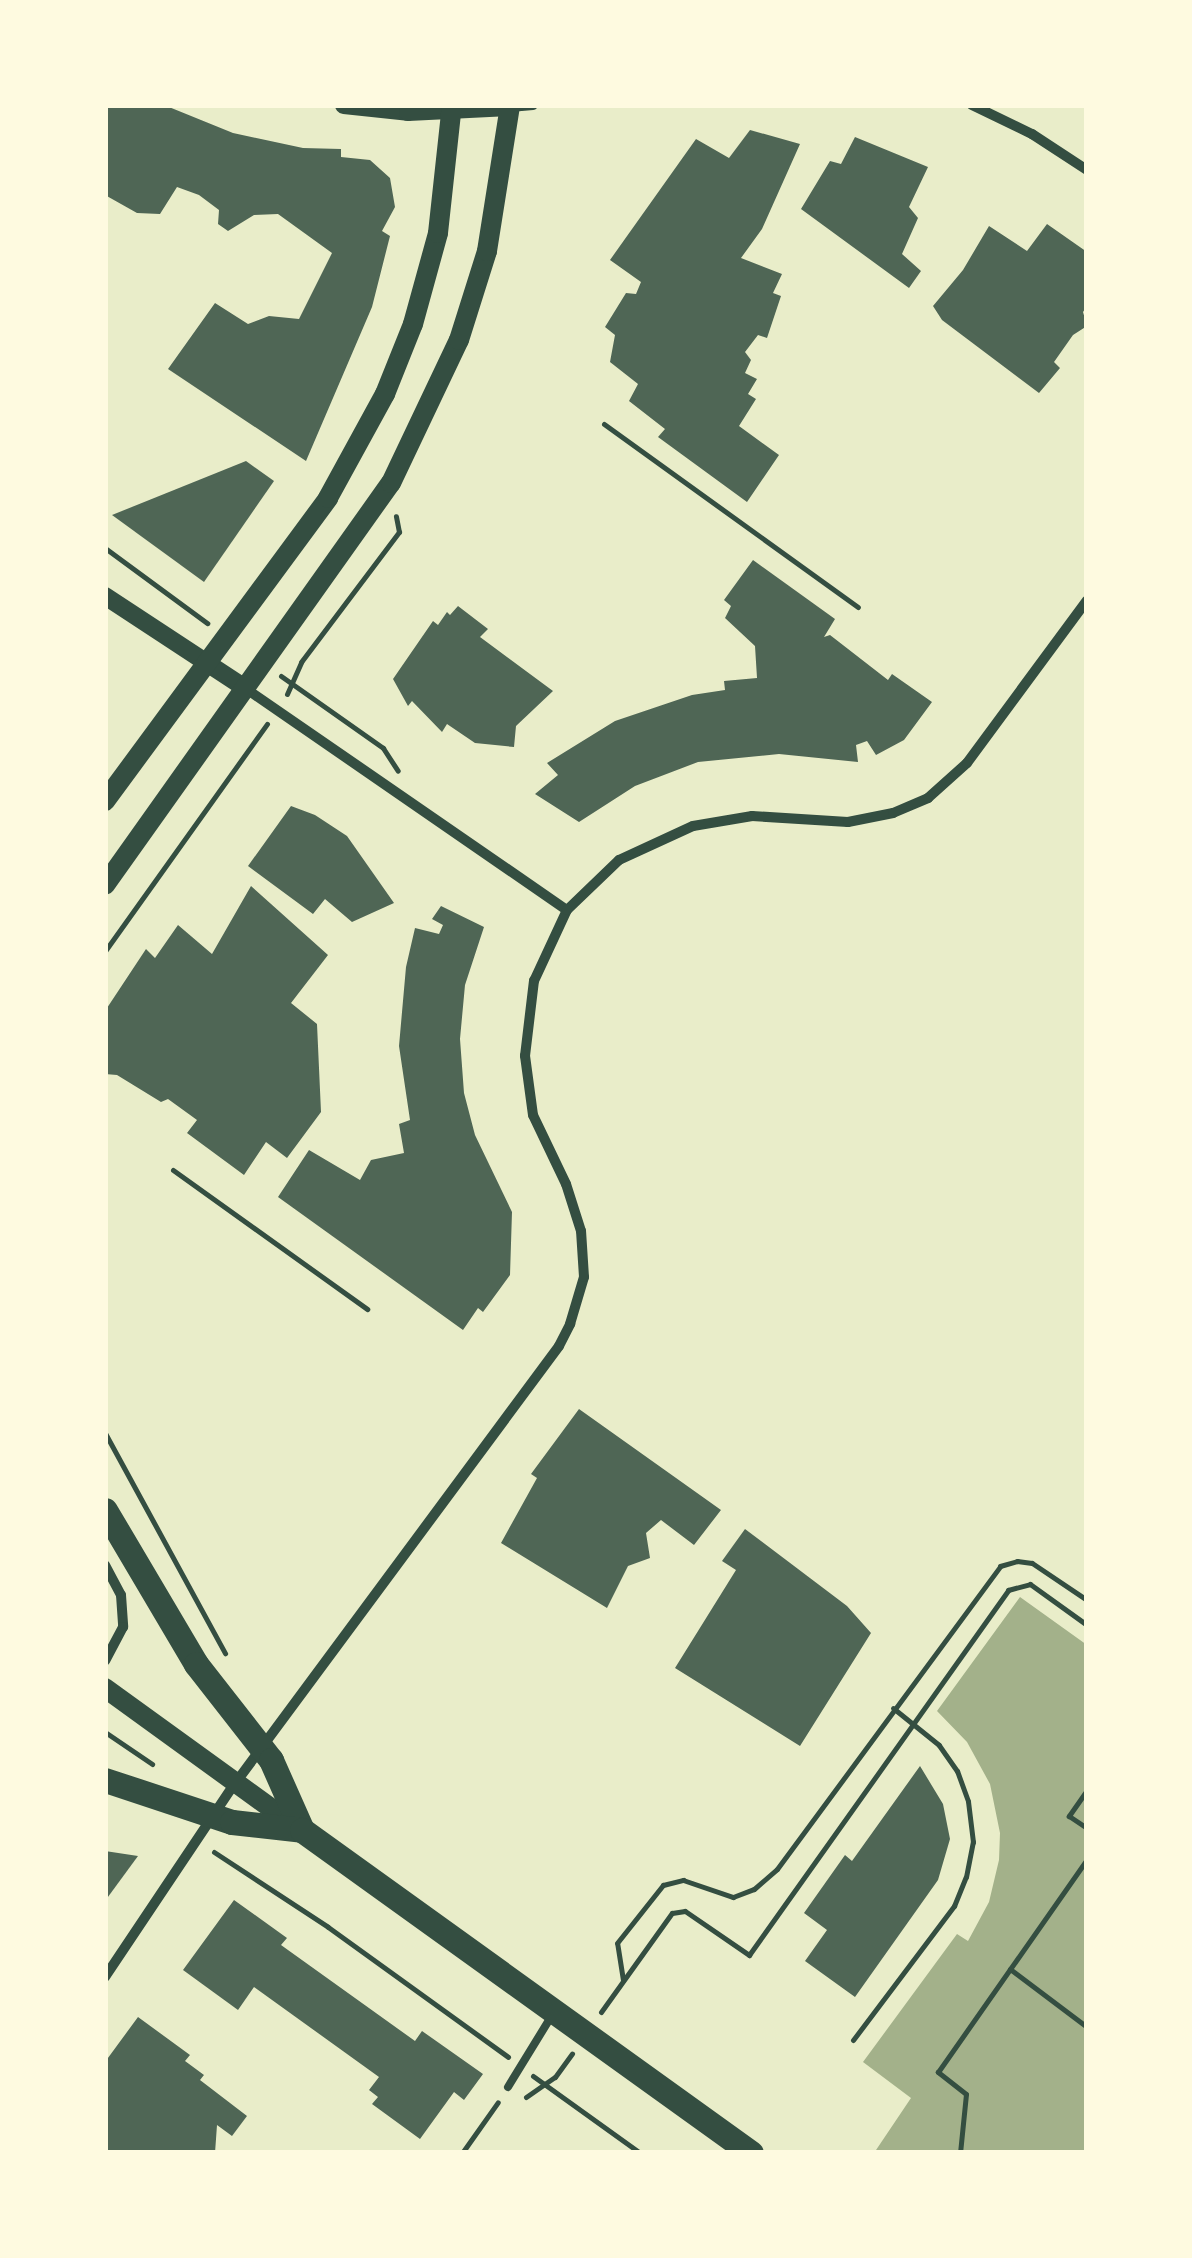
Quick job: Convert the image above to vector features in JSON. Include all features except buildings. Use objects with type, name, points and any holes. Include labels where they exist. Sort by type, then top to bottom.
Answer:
[{"type":"highway","points":[[105,1510],[196,1664],[270,1760],[302,1830]]},
{"type":"highway","points":[[105,1780],[232,1822],[302,1830],[751,2153]]},
{"type":"main road","points":[[105,885],[391,484],[458,340],[488,250],[510,106]]},
{"type":"main road","points":[[105,801],[328,498],[385,394],[413,324],[438,233],[452,108]]},
{"type":"main road","points":[[105,1688],[302,1830]]},
{"type":"street","points":[[344,105],[408,112],[533,105]]},
{"type":"street","points":[[972,105],[1032,134],[1087,170]]},
{"type":"street","points":[[105,596],[402,794],[567,910]]},
{"type":"street","points":[[105,1978],[232,1789],[559,1346],[580,1300],[584,1277],[581,1231],[566,1184],[539,1131],[526,1075],[534,980],[567,910],[619,860],[693,826],[752,816],[848,822],[893,813],[928,798],[968,763],[1087,600]]},
{"type":"street","points":[[105,1565],[121,1594],[123,1627],[105,1661]]},
{"type":"street","points":[[105,1698],[549,2020]]},
{"type":"lane","points":[[508,2087],[549,2020]]},
{"type":"path","points":[[604,424],[858,607]]},
{"type":"path","points":[[288,692],[301,662],[399,532],[391,484]]},
{"type":"path","points":[[105,548],[216,631]]},
{"type":"path","points":[[292,684],[383,748],[397,764],[402,794]]},
{"type":"path","points":[[105,952],[270,722]]},
{"type":"path","points":[[174,1170],[367,1309]]},
{"type":"path","points":[[105,1432],[226,1656]]},
{"type":"path","points":[[1087,1600],[1032,1563],[1017,1560],[1000,1566],[777,1869],[754,1889],[733,1896],[682,1880],[663,1884],[617,1943],[623,1980],[672,1913],[686,1912],[749,1956],[1016,1584],[1030,1584],[1087,1625]]},
{"type":"path","points":[[854,2040],[954,1906],[973,1842],[968,1801],[957,1771],[939,1744],[893,1708]]},
{"type":"path","points":[[105,1732],[158,1769]]},
{"type":"path","points":[[1087,1790],[1068,1816],[1087,1828]]},
{"type":"path","points":[[206,1848],[328,1927],[515,2063]]},
{"type":"path","points":[[960,2153],[966,2094],[938,2072],[1087,1858]]},
{"type":"path","points":[[1010,1969],[1087,2026]]},
{"type":"path","points":[[531,2074],[640,2153]]},
{"type":"path","points":[[466,2152],[508,2087]]},
{"type":"shaded area","points":[[1020,1597],[1087,1645],[1087,2153],[874,2153],[911,2098],[863,2062],[957,1934],[968,1941],[989,1902],[999,1860],[1000,1833],[990,1784],[967,1742],[937,1711]]}]
